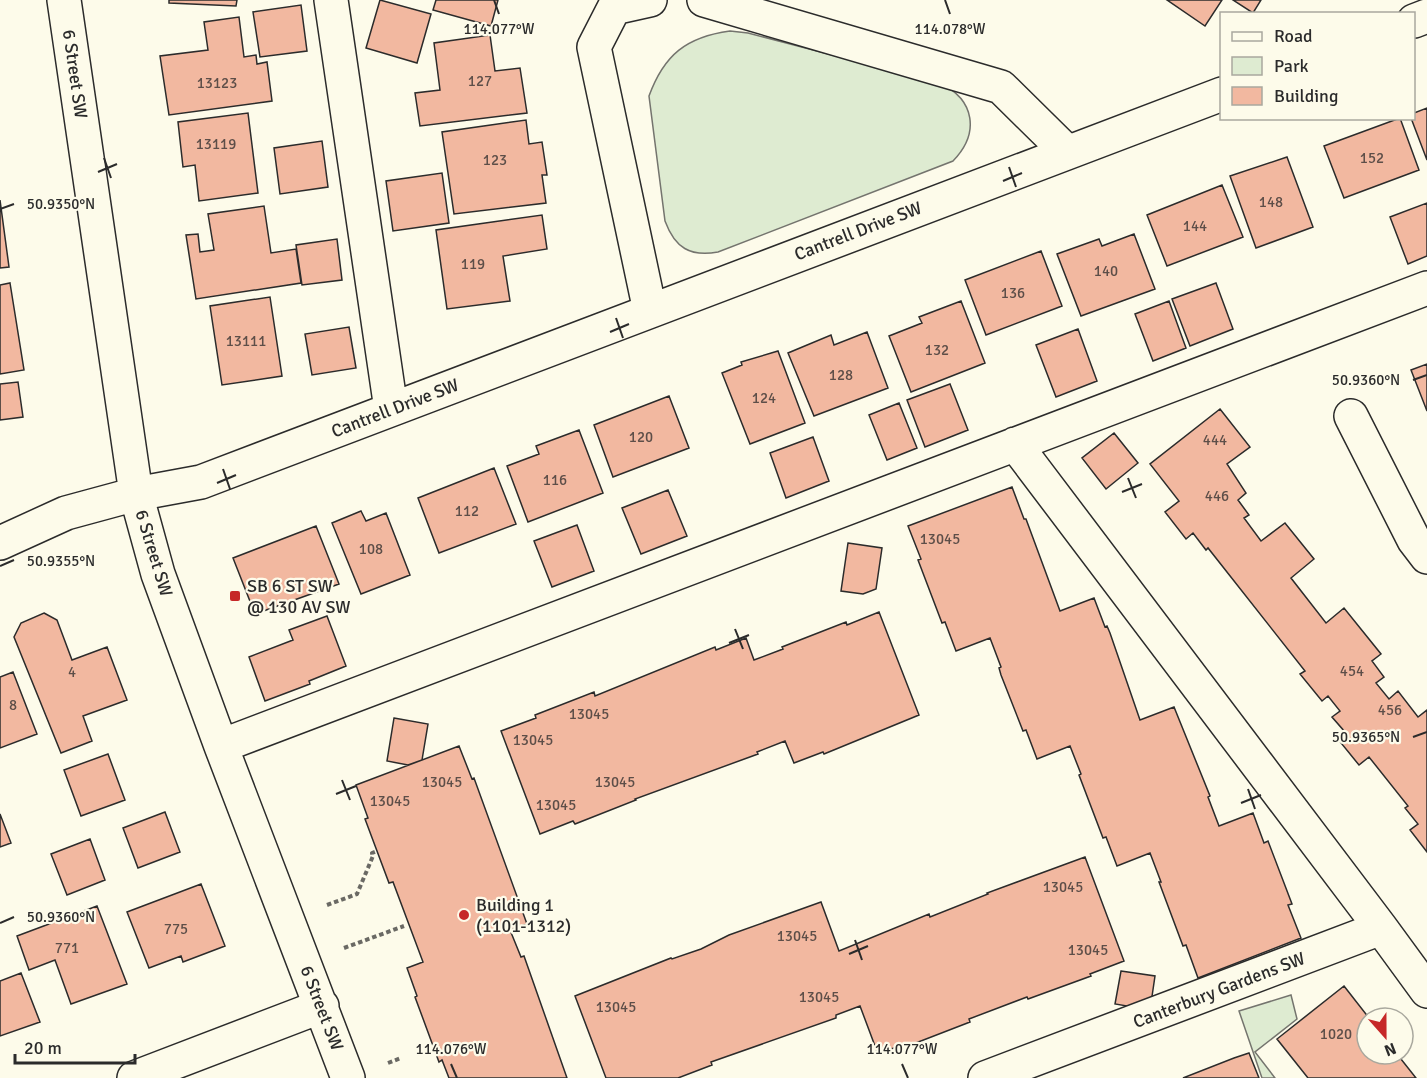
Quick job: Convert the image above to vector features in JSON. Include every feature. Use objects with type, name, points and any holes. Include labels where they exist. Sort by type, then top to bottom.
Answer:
[{"type":"street","name":"6 Street SW","points":[[64,0],[136,494],[158,574],[220,746],[348,1078]]},
{"type":"street","points":[[331,0],[391,410]]},
{"type":"street","points":[[650,0],[614,8],[594,47],[650,310]]},
{"type":"street","points":[[704,0],[1002,87],[1066,152]]},
{"type":"street","name":"Cantrell Drive SW","points":[[0,543],[66,513],[136,494],[201,482],[1220,94]]},
{"type":"street","points":[[220,746],[1427,288]]},
{"type":"street","points":[[1351,416],[1423,544]]},
{"type":"street","points":[[1015,444],[1427,990]]},
{"type":"street","name":"Canterbury Gardens SW","points":[[985,1078],[1381,928]]},
{"type":"street","points":[[134,1078],[322,1006]]},
{"type":"path","points":[[327,905],[357,894],[373,856],[372,853],[377,851]]},
{"type":"path","points":[[344,948],[404,926]]},
{"type":"path","points":[[388,1063],[401,1058]]},
{"type":"green space","points":[[730,31],[748,33],[940,83],[961,98],[967,108],[970,128],[962,150],[953,161],[718,252],[692,252],[679,244],[665,221],[649,96],[662,69],[679,50],[701,38]]},
{"type":"green space","points":[[1291,995],[1297,1019],[1255,1052],[1275,1078],[1262,1078],[1239,1011]]},
{"type":"building","points":[[169,0],[237,0],[236,6],[169,3]]},
{"type":"building","points":[[380,0],[431,14],[417,63],[366,48]]},
{"type":"building","points":[[436,0],[498,0],[491,26],[433,10]]},
{"type":"building","points":[[1167,0],[1222,0],[1205,26]]},
{"type":"building","points":[[1233,0],[1261,0],[1251,12]]},
{"type":"building","points":[[301,5],[307,51],[260,57],[253,12]]},
{"type":"building","points":[[239,17],[244,57],[256,55],[257,64],[267,62],[272,101],[169,115],[160,56],[208,50],[204,22]]},
{"type":"building","points":[[490,35],[495,71],[520,68],[527,113],[420,126],[415,93],[440,90],[434,43]]},
{"type":"building","points":[[1427,108],[1427,160],[1412,120],[1415,120],[1415,113]]},
{"type":"building","points":[[248,113],[258,193],[199,201],[195,165],[183,167],[178,122]]},
{"type":"building","points":[[526,120],[529,144],[542,142],[547,175],[542,175],[546,203],[454,214],[442,132]]},
{"type":"building","points":[[1395,120],[1401,120],[1419,170],[1344,198],[1324,146]]},
{"type":"building","points":[[322,141],[328,187],[280,194],[274,148]]},
{"type":"building","points":[[1287,157],[1313,227],[1256,248],[1230,176]]},
{"type":"building","points":[[442,173],[449,223],[393,231],[386,181]]},
{"type":"building","points":[[1222,185],[1243,237],[1167,266],[1147,215]]},
{"type":"building","points":[[0,200],[9,267],[0,268]]},
{"type":"building","points":[[1427,203],[1427,256],[1408,264],[1390,217]]},
{"type":"building","points":[[264,206],[271,253],[296,249],[301,283],[196,299],[186,235],[198,234],[200,252],[214,250],[208,214]]},
{"type":"building","points":[[542,215],[547,249],[503,256],[510,301],[447,309],[436,230]]},
{"type":"building","points":[[1134,234],[1155,289],[1081,316],[1057,254],[1099,239],[1102,246]]},
{"type":"building","points":[[337,239],[342,280],[302,285],[296,245]]},
{"type":"building","points":[[1041,251],[1062,306],[986,335],[965,280]]},
{"type":"building","points":[[10,283],[24,370],[0,374],[0,285]]},
{"type":"building","points":[[1216,283],[1233,329],[1190,346],[1172,299]]},
{"type":"building","points":[[270,297],[282,376],[222,385],[210,306]]},
{"type":"building","points":[[961,301],[985,363],[911,392],[889,336],[922,323],[919,317]]},
{"type":"building","points":[[1169,301],[1186,348],[1153,361],[1135,314]]},
{"type":"building","points":[[349,327],[356,368],[312,375],[305,334]]},
{"type":"building","points":[[1078,329],[1097,381],[1056,397],[1036,345]]},
{"type":"building","points":[[867,332],[888,388],[814,416],[788,353],[831,335],[834,345]]},
{"type":"building","points":[[778,351],[805,423],[750,444],[722,373],[742,365],[741,362]]},
{"type":"building","points":[[1427,364],[1427,411],[1411,370]]},
{"type":"building","points":[[18,382],[23,417],[0,420],[0,384]]},
{"type":"building","points":[[950,384],[968,430],[925,447],[907,400]]},
{"type":"building","points":[[669,396],[689,448],[613,477],[594,425]]},
{"type":"building","points":[[899,403],[917,448],[887,460],[869,415]]},
{"type":"building","points":[[1220,409],[1250,447],[1227,464],[1246,493],[1238,500],[1249,515],[1244,518],[1261,541],[1285,523],[1314,559],[1291,578],[1326,623],[1344,608],[1381,654],[1372,661],[1384,677],[1376,683],[1389,699],[1398,691],[1418,717],[1427,710],[1427,852],[1410,830],[1418,824],[1405,808],[1408,806],[1369,757],[1359,765],[1337,738],[1345,732],[1332,717],[1340,711],[1328,696],[1322,701],[1300,674],[1305,671],[1208,548],[1206,550],[1193,533],[1186,539],[1165,512],[1179,501],[1150,464]]},
{"type":"building","points":[[579,430],[603,493],[528,522],[507,466],[539,454],[536,446]]},
{"type":"building","points":[[1114,433],[1138,463],[1106,489],[1082,458]]},
{"type":"building","points":[[813,437],[829,481],[786,498],[770,453]]},
{"type":"building","points":[[494,468],[516,524],[439,553],[418,498]]},
{"type":"building","points":[[1012,487],[1060,611],[1094,598],[1105,627],[1107,626],[1110,633],[1140,720],[1174,707],[1210,796],[1208,797],[1219,826],[1253,813],[1264,843],[1268,841],[1292,904],[1288,905],[1301,938],[1198,978],[1186,945],[1183,946],[1150,853],[1117,866],[1106,837],[1103,838],[1070,746],[1037,759],[1026,730],[1023,731],[1001,675],[999,668],[1001,667],[990,638],[956,651],[945,622],[942,623],[918,560],[921,559],[908,526]]},
{"type":"building","points":[[668,490],[687,536],[641,554],[622,508]]},
{"type":"building","points":[[361,511],[366,521],[386,513],[410,575],[361,594],[332,523]]},
{"type":"building","points":[[577,525],[594,571],[552,587],[534,541]]},
{"type":"building","points":[[316,526],[339,584],[255,614],[233,558]]},
{"type":"building","points":[[848,543],[882,548],[876,589],[863,594],[841,591]]},
{"type":"building","points":[[879,612],[919,715],[824,754],[823,752],[794,763],[785,741],[757,752],[758,754],[635,799],[575,824],[573,821],[540,834],[501,731],[536,718],[535,715],[594,692],[595,696],[715,647],[716,650],[746,638],[754,660],[846,622],[847,625]]},
{"type":"building","points":[[44,613],[57,620],[72,660],[107,647],[127,700],[83,716],[92,741],[61,753],[14,637],[21,623]]},
{"type":"building","points":[[327,616],[346,666],[309,681],[310,684],[265,701],[249,657],[293,640],[289,630]]},
{"type":"building","points":[[13,672],[37,734],[0,748],[0,677]]},
{"type":"building","points":[[394,718],[428,724],[422,760],[408,765],[387,761]]},
{"type":"building","name":"Building 1 (1101-1312)","points":[[459,746],[472,779],[474,778],[527,924],[510,930],[521,957],[524,956],[567,1078],[449,1078],[442,1060],[439,1062],[415,997],[417,996],[407,968],[423,962],[393,882],[389,883],[365,819],[368,818],[356,785]]},
{"type":"building","points":[[108,754],[125,800],[81,816],[64,770]]},
{"type":"building","points":[[165,812],[180,852],[138,868],[123,828]]},
{"type":"building","points":[[0,814],[11,843],[0,847]]},
{"type":"building","points":[[90,839],[105,880],[67,895],[51,854]]},
{"type":"building","points":[[1085,857],[1124,961],[1090,974],[1091,976],[969,1019],[970,1022],[908,1046],[907,1043],[878,1054],[860,1006],[836,1015],[836,1018],[711,1062],[712,1065],[678,1078],[606,1078],[575,996],[671,958],[701,949],[729,935],[821,902],[839,951],[929,914],[930,917],[987,893]]},
{"type":"building","points":[[201,884],[225,946],[183,962],[181,956],[149,968],[127,912]]},
{"type":"building","points":[[97,906],[127,984],[71,1004],[55,960],[29,970],[17,936]]},
{"type":"building","points":[[1121,971],[1155,976],[1150,1010],[1115,1004]]},
{"type":"building","points":[[21,973],[40,1022],[0,1036],[0,981]]},
{"type":"building","points":[[1344,986],[1360,1006],[1355,1006],[1355,1066],[1406,1066],[1416,1078],[1308,1078],[1277,1039]]},
{"type":"building","points":[[1249,1053],[1259,1078],[1183,1078],[1234,1058]]},
{"type":"place","name":"SB 6 ST SW @ 130 AV SW","points":[[235,596]]},
{"type":"place","name":"Building 1 (1101-1312)","points":[[464,915]]}]
